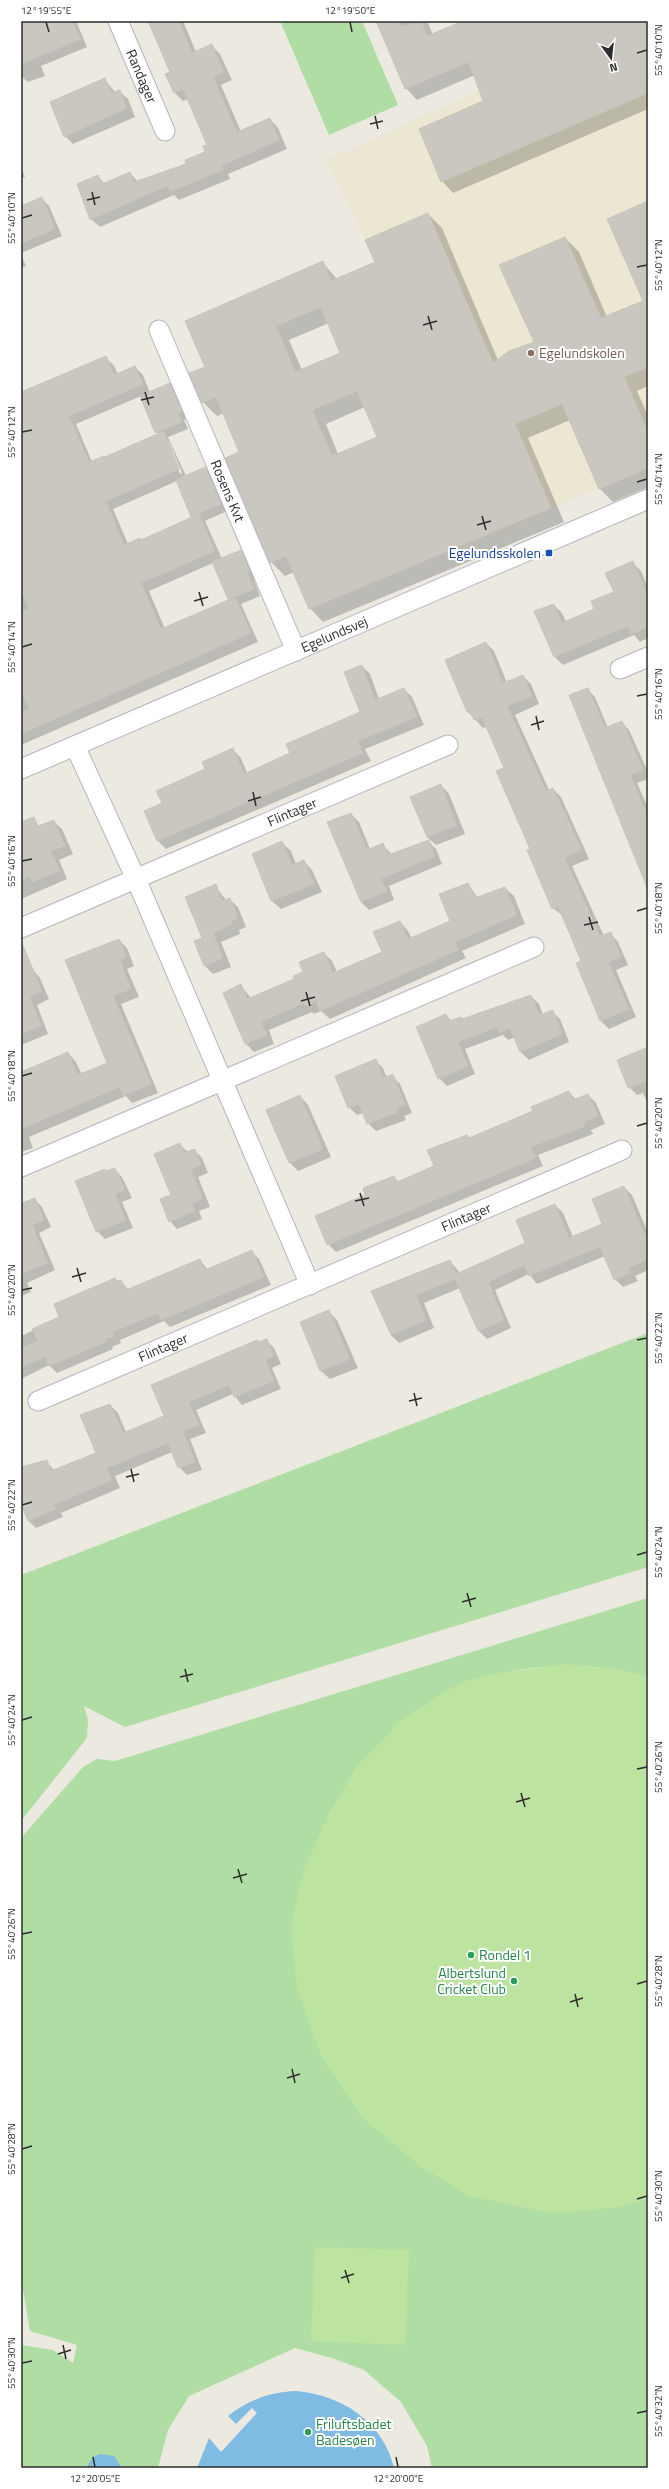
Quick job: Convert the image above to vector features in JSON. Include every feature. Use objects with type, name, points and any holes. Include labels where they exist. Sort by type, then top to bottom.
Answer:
[{"type":"street","name":"Randager","points":[[118,21],[165,131]]},
{"type":"street","name":"Rosens Kvt","points":[[159,330],[296,652]]},
{"type":"street","name":"Egelundsvej","points":[[21,769],[296,652],[648,499]]},
{"type":"street","points":[[620,669],[648,657]]},
{"type":"street","name":"Flintager","points":[[21,928],[448,745]]},
{"type":"street","points":[[75,746],[136,879],[310,1285]]},
{"type":"street","points":[[21,1167],[223,1082],[534,947]]},
{"type":"street","name":"Flintager","points":[[38,1401],[622,1150]]},
{"type":"shaded area","name":"Egelundskolen","points":[[648,21],[648,467],[492,534],[365,240],[326,160],[479,91]]},
{"type":"green space","points":[[280,21],[362,21],[398,105],[329,135]]},
{"type":"green space","points":[[648,1333],[648,1567],[125,1727],[84,1706],[88,1720],[87,1738],[21,1821],[21,1575]]},
{"type":"green space","points":[[648,1598],[648,1677],[599,1667],[553,1666],[506,1672],[458,1684],[613,2208],[648,2198],[648,2468],[432,2468],[427,2446],[401,2402],[364,2370],[332,2358],[295,2348],[189,2396],[168,2430],[158,2468],[21,2468],[21,2345],[53,2350],[73,2363],[77,2345],[30,2331],[21,2278],[21,1838],[83,1767],[97,1759],[115,1761]]},
{"type":"green space","name":"Rondel 1","points":[[565,1664],[622,1670],[648,1677],[648,2198],[613,2208],[551,2213],[469,2196],[417,2164],[361,2116],[321,2056],[297,1987],[291,1924],[304,1869],[329,1813],[359,1764],[401,1720],[458,1684],[494,1674]]},
{"type":"green space","points":[[315,2247],[409,2250],[405,2345],[311,2341]]},
{"type":"water","name":"Friluftsbadet Badesøen","points":[[296,2391],[329,2398],[358,2413],[370,2424],[380,2437],[388,2451],[394,2468],[197,2468],[209,2438],[221,2452],[257,2413],[252,2408],[236,2424],[228,2416],[244,2405],[268,2395]]},
{"type":"water","points":[[100,2454],[114,2456],[122,2468],[86,2468],[93,2457]]},
{"type":"building","points":[[21,21],[72,21],[81,39],[21,64]]},
{"type":"building","points":[[148,21],[179,21],[192,53],[212,44],[224,72],[213,77],[237,132],[270,118],[279,140],[221,166],[223,170],[170,192],[167,186],[90,220],[77,184],[98,175],[102,184],[130,172],[134,182],[186,164],[185,160],[205,152],[203,146],[207,145],[183,89],[174,93],[165,74],[170,72]]},
{"type":"building","points":[[376,21],[398,21],[401,27],[421,21],[427,36],[463,21],[648,21],[648,93],[441,182],[419,129],[483,101],[469,62],[405,89]]},
{"type":"building","points":[[105,78],[111,93],[120,90],[127,108],[64,137],[50,102]]},
{"type":"building","points":[[42,197],[55,229],[21,243],[21,206]]},
{"type":"building","points":[[648,201],[648,367],[624,377],[648,433],[648,468],[599,489],[562,404],[515,424],[551,508],[309,609],[286,556],[270,563],[225,458],[239,452],[216,397],[202,403],[189,373],[205,367],[185,321],[323,261],[331,281],[375,262],[365,240],[428,213],[493,363],[509,351],[534,342],[499,265],[565,237],[601,318],[643,301],[607,219]],"holes":[[[321,307],[340,353],[295,372],[276,326]],[[357,391],[377,437],[332,456],[312,410]]]},
{"type":"building","points":[[106,356],[114,375],[135,366],[143,384],[69,416],[89,462],[104,456],[105,457],[164,431],[179,469],[106,501],[124,545],[140,538],[141,540],[199,514],[215,551],[141,583],[161,629],[235,597],[251,633],[21,734],[21,712],[29,709],[21,691],[21,612],[29,609],[21,591],[21,392]]},
{"type":"building","points":[[170,383],[182,411],[178,412],[182,422],[155,433],[140,396]]},
{"type":"building","points":[[205,467],[221,504],[191,517],[176,480]]},
{"type":"building","points":[[241,550],[250,572],[247,573],[254,589],[228,599],[212,562]]},
{"type":"building","points":[[633,561],[648,596],[648,627],[631,634],[628,626],[554,657],[534,611],[554,604],[562,623],[594,609],[591,601],[614,592],[605,573]]},
{"type":"building","points":[[486,642],[503,683],[523,675],[532,696],[507,706],[546,791],[553,788],[582,850],[565,858],[600,936],[611,932],[621,957],[608,962],[629,1009],[600,1021],[576,963],[581,961],[558,906],[552,909],[527,850],[530,849],[496,771],[504,768],[482,717],[474,720],[470,711],[467,712],[445,660]]},
{"type":"building","points":[[362,665],[375,700],[404,688],[417,717],[358,741],[363,753],[157,841],[144,811],[162,803],[156,791],[205,769],[202,762],[233,748],[244,774],[290,753],[286,744],[360,712],[344,672]]},
{"type":"building","points":[[588,688],[605,728],[622,721],[643,770],[630,775],[648,817],[648,890],[569,695]]},
{"type":"building","points":[[441,784],[457,826],[427,837],[410,797]]},
{"type":"building","points":[[351,813],[367,850],[383,843],[388,855],[429,840],[435,856],[381,879],[387,892],[361,902],[327,822]]},
{"type":"building","points":[[34,817],[38,826],[54,820],[65,846],[51,851],[60,871],[32,882],[30,877],[21,880],[21,822]]},
{"type":"building","points":[[282,841],[292,865],[304,860],[314,884],[271,901],[252,854]]},
{"type":"building","points":[[468,883],[475,898],[505,887],[517,915],[455,942],[458,950],[320,1011],[316,1001],[305,1006],[304,1003],[261,1022],[267,1035],[245,1044],[223,993],[241,984],[247,999],[294,979],[293,976],[303,972],[299,962],[324,952],[333,973],[382,952],[373,932],[400,921],[408,939],[450,921],[439,894]]},
{"type":"building","points":[[216,884],[222,901],[230,898],[238,918],[231,922],[232,925],[213,933],[223,958],[204,966],[194,941],[202,938],[185,897]]},
{"type":"building","points":[[119,939],[127,957],[120,960],[131,989],[113,996],[151,1084],[123,1096],[120,1087],[21,1129],[21,1072],[68,1052],[78,1075],[107,1063],[65,960]]},
{"type":"building","points":[[21,941],[42,991],[30,997],[41,1026],[21,1034]]},
{"type":"building","points":[[531,995],[539,1015],[553,1010],[562,1034],[520,1052],[510,1028],[499,1033],[497,1027],[458,1042],[468,1066],[438,1079],[416,1027],[446,1014],[449,1021],[461,1017],[462,1019]]},
{"type":"building","points":[[648,1047],[648,1081],[628,1088],[617,1060]]},
{"type":"building","points":[[376,1059],[383,1078],[393,1074],[405,1105],[397,1108],[398,1112],[367,1124],[359,1104],[348,1108],[335,1076]]},
{"type":"building","points":[[569,1091],[573,1100],[588,1094],[598,1116],[584,1122],[585,1126],[531,1147],[536,1158],[327,1245],[315,1216],[365,1195],[363,1188],[394,1176],[397,1182],[434,1166],[427,1150],[467,1135],[469,1138],[533,1111],[531,1107]]},
{"type":"building","points":[[300,1095],[323,1149],[289,1163],[266,1110]]},
{"type":"building","points":[[180,1143],[184,1153],[195,1149],[201,1165],[191,1169],[203,1199],[192,1203],[195,1211],[169,1222],[160,1199],[171,1195],[154,1154]]},
{"type":"building","points":[[115,1168],[125,1190],[115,1194],[126,1220],[96,1232],[75,1181],[105,1169],[105,1171]]},
{"type":"building","points":[[624,1186],[648,1242],[648,1259],[628,1268],[630,1273],[614,1280],[600,1247],[529,1276],[524,1265],[488,1282],[504,1320],[478,1331],[455,1279],[416,1295],[426,1320],[391,1335],[371,1291],[450,1260],[456,1274],[525,1243],[516,1220],[555,1204],[569,1238],[602,1224],[592,1199]]},
{"type":"building","points":[[35,1198],[44,1220],[32,1225],[48,1263],[21,1274],[21,1201],[22,1203]]},
{"type":"building","points":[[252,1250],[264,1277],[161,1320],[158,1313],[113,1332],[114,1336],[105,1339],[106,1342],[49,1366],[45,1357],[21,1367],[21,1348],[38,1341],[32,1329],[59,1317],[54,1304],[115,1278],[117,1281],[121,1280],[126,1290],[200,1259],[205,1270]]},
{"type":"building","points":[[329,1310],[350,1359],[320,1371],[300,1322]]},
{"type":"building","points":[[267,1339],[274,1356],[265,1360],[274,1381],[234,1397],[229,1385],[189,1402],[199,1425],[183,1431],[195,1462],[178,1468],[168,1443],[107,1468],[112,1480],[54,1505],[56,1509],[28,1521],[21,1504],[21,1467],[47,1460],[51,1471],[96,1453],[80,1415],[110,1404],[123,1433],[164,1416],[151,1385],[257,1340],[258,1342]]},
{"type":"place","name":"Egelundskolen","points":[[531,353]]},
{"type":"place","name":"Egelundsskolen","points":[[549,553]]},
{"type":"place","name":"Rondel 1","points":[[471,1955]]},
{"type":"place","name":"Albertslund Cricket Club","points":[[514,1981]]},
{"type":"place","name":"Friluftsbadet Badesøen","points":[[308,2432]]}]
